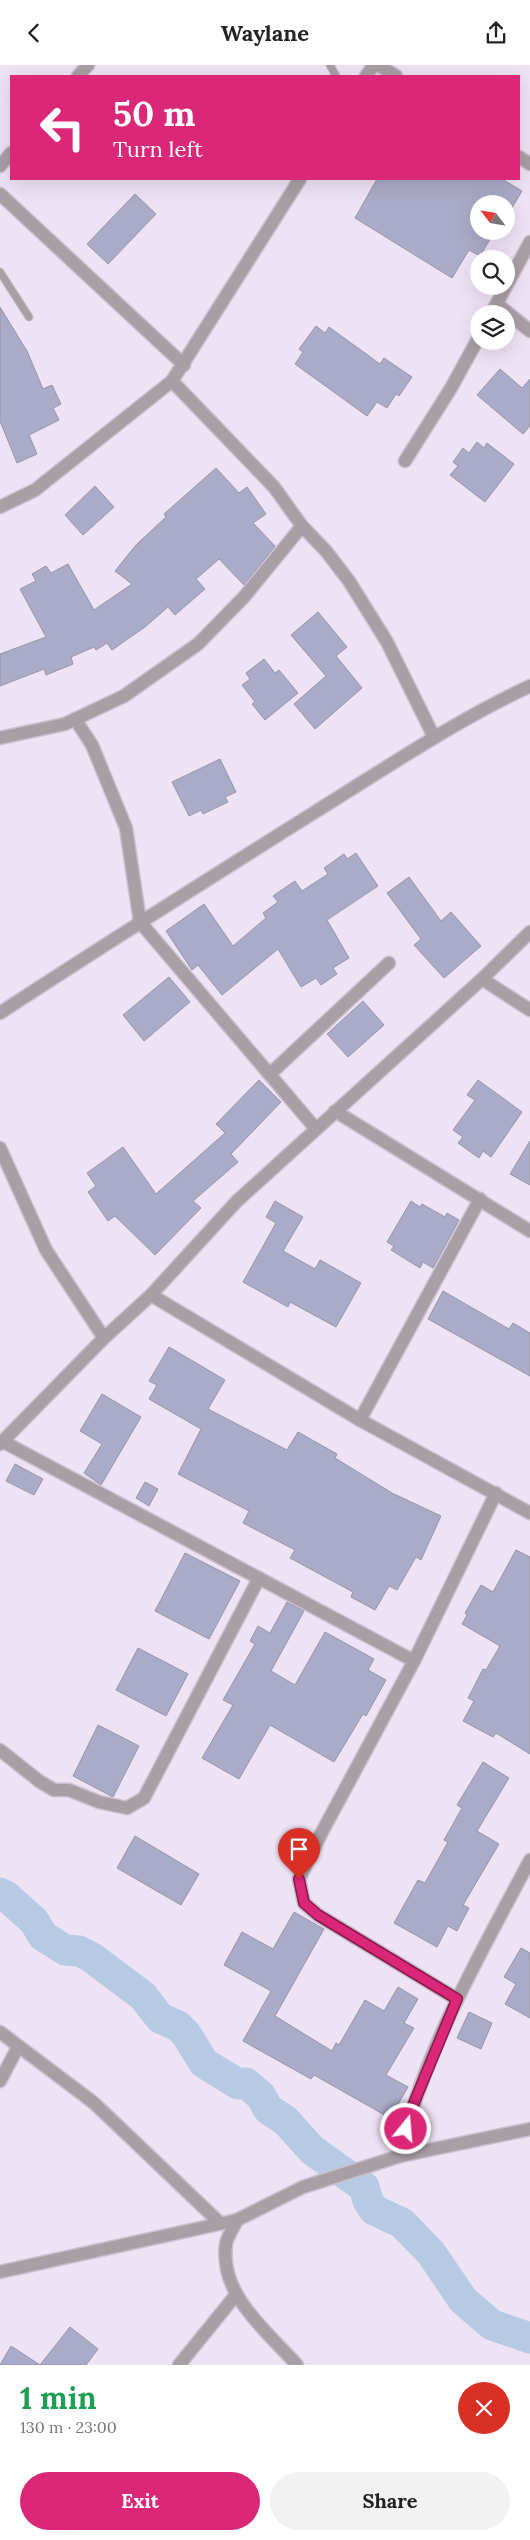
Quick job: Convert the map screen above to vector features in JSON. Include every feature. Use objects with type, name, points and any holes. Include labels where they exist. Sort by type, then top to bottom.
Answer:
[{"type":"street","points":[[79,75],[88,65]]},
{"type":"street","points":[[378,65],[394,75]]},
{"type":"street","points":[[0,166],[10,154]]},
{"type":"street","points":[[0,507],[34,490],[172,381],[184,365],[299,180]]},
{"type":"street","points":[[0,194],[184,365]]},
{"type":"street","points":[[496,305],[530,242]]},
{"type":"street","points":[[515,322],[530,331]]},
{"type":"street","points":[[406,461],[472,350]]},
{"type":"street","points":[[172,381],[274,487],[302,526],[326,551],[349,581],[387,643],[434,737]]},
{"type":"street","points":[[0,738],[65,723],[124,696],[198,645],[244,597],[302,526]]},
{"type":"street","points":[[0,1013],[140,922],[434,737],[493,703],[530,686]]},
{"type":"street","points":[[75,719],[100,762],[126,828],[140,922],[271,1073],[316,1129]]},
{"type":"street","points":[[414,1661],[1,1443],[104,1338],[151,1295],[237,1201],[482,979],[530,932]]},
{"type":"street","points":[[271,1073],[389,963]]},
{"type":"street","points":[[482,979],[530,1010]]},
{"type":"street","points":[[335,1111],[530,1231]]},
{"type":"street","points":[[0,1148],[46,1250],[104,1338]]},
{"type":"street","points":[[360,1419],[480,1199]]},
{"type":"street","points":[[151,1295],[360,1419],[530,1513]]},
{"type":"street","points":[[457,1999],[318,1915],[304,1903],[299,1879],[322,1832],[414,1661],[496,1493]]},
{"type":"street","points":[[0,1750],[39,1781],[54,1790],[69,1790],[99,1802],[127,1808],[144,1797],[259,1578]]},
{"type":"street","points":[[400,2156],[409,2115],[457,1999],[530,1860]]},
{"type":"street","points":[[0,2032],[94,2103],[220,2223]]},
{"type":"street","points":[[0,2081],[18,2047]]},
{"type":"street","points":[[0,2272],[237,2220],[303,2187],[400,2156],[530,2129]]},
{"type":"street","points":[[237,2220],[226,2243],[228,2277],[235,2296],[297,2365]]},
{"type":"street","points":[[178,2365],[235,2296]]},
{"type":"lane","points":[[0,272],[29,317]]},
{"type":"building","points":[[376,180],[504,180],[522,191],[515,203],[515,195],[470,195],[470,240],[490,240],[484,250],[469,250],[452,278],[355,218]]},
{"type":"building","points":[[135,194],[156,214],[108,264],[87,244]]},
{"type":"building","points":[[0,307],[27,351],[43,389],[52,385],[61,404],[53,408],[59,420],[29,435],[37,454],[17,463],[0,421]]},
{"type":"building","points":[[316,326],[325,333],[329,327],[380,364],[384,358],[412,377],[399,396],[396,394],[387,408],[377,402],[367,416],[295,364],[303,352],[299,349]]},
{"type":"building","points":[[500,369],[522,388],[530,379],[530,426],[523,434],[477,395]]},
{"type":"building","points":[[477,442],[484,448],[487,443],[514,464],[485,502],[450,475],[458,466],[453,462],[463,448],[469,453]]},
{"type":"building","points":[[216,468],[239,493],[247,487],[266,514],[253,523],[275,546],[244,585],[219,559],[196,579],[205,589],[175,615],[168,607],[145,627],[112,650],[107,643],[96,650],[94,647],[71,657],[73,664],[46,675],[44,669],[0,686],[0,654],[46,637],[20,589],[36,581],[32,574],[46,566],[51,573],[68,564],[94,610],[132,584],[115,571],[136,545],[166,517],[164,514]]},
{"type":"building","points":[[95,486],[114,507],[83,535],[65,515]]},
{"type":"building","points":[[318,612],[347,647],[336,656],[362,688],[315,729],[294,704],[326,676],[291,635]]},
{"type":"building","points":[[264,659],[275,673],[279,670],[298,693],[265,720],[252,704],[255,702],[242,685],[250,679],[246,673]]},
{"type":"building","points":[[220,759],[236,792],[225,797],[228,802],[203,814],[201,810],[189,816],[172,782]]},
{"type":"building","points":[[356,853],[378,886],[327,920],[349,958],[333,968],[337,974],[321,985],[316,978],[301,987],[278,949],[222,995],[198,965],[192,970],[166,931],[204,904],[233,946],[266,918],[263,913],[278,902],[273,896],[295,881],[302,891],[328,874],[324,868],[344,854],[347,859]]},
{"type":"building","points":[[409,877],[441,921],[451,912],[481,946],[444,978],[414,945],[421,939],[387,893]]},
{"type":"building","points":[[169,977],[190,1002],[144,1041],[123,1015]]},
{"type":"building","points":[[363,1001],[384,1025],[348,1057],[327,1034]]},
{"type":"building","points":[[259,1080],[281,1102],[231,1154],[238,1162],[193,1201],[201,1208],[155,1255],[115,1216],[108,1221],[88,1192],[96,1186],[87,1173],[123,1147],[156,1194],[225,1133],[216,1124]]},
{"type":"building","points":[[478,1080],[522,1112],[491,1157],[483,1151],[479,1158],[458,1143],[463,1137],[453,1130],[475,1100],[467,1095]]},
{"type":"building","points":[[530,1141],[530,1185],[510,1174]]},
{"type":"building","points":[[275,1201],[303,1217],[283,1251],[315,1269],[320,1260],[361,1283],[336,1327],[290,1302],[288,1307],[243,1282],[276,1223],[266,1217]]},
{"type":"building","points":[[411,1201],[420,1207],[422,1204],[445,1217],[447,1213],[459,1220],[433,1268],[423,1262],[420,1268],[391,1250],[394,1246],[387,1242]]},
{"type":"building","points":[[443,1291],[509,1329],[513,1323],[530,1333],[530,1376],[428,1319]]},
{"type":"building","points":[[169,1347],[225,1380],[208,1409],[287,1450],[298,1432],[337,1454],[335,1458],[392,1493],[441,1516],[421,1560],[416,1557],[397,1590],[389,1586],[375,1610],[351,1597],[353,1592],[290,1558],[295,1550],[243,1523],[249,1511],[178,1474],[201,1429],[149,1399],[157,1385],[149,1381]]},
{"type":"building","points":[[102,1394],[141,1417],[101,1485],[84,1473],[102,1444],[80,1431]]},
{"type":"building","points":[[15,1464],[43,1479],[34,1495],[6,1481]]},
{"type":"building","points":[[145,1482],[158,1489],[149,1506],[136,1498]]},
{"type":"building","points":[[516,1550],[530,1557],[530,1754],[496,1733],[493,1737],[463,1721],[474,1701],[468,1698],[483,1669],[486,1670],[500,1646],[462,1624],[467,1615],[465,1613],[481,1585],[493,1592]]},
{"type":"building","points":[[185,1553],[240,1581],[209,1639],[155,1611]]},
{"type":"building","points":[[287,1602],[304,1611],[271,1671],[295,1685],[325,1632],[374,1659],[368,1670],[386,1680],[366,1716],[363,1714],[334,1762],[270,1725],[239,1779],[202,1758],[233,1705],[223,1700],[255,1644],[250,1641],[258,1626],[270,1633]]},
{"type":"building","points":[[138,1648],[188,1674],[166,1716],[116,1690]]},
{"type":"building","points":[[98,1725],[139,1746],[113,1797],[73,1776]]},
{"type":"building","points":[[483,1762],[509,1778],[477,1831],[499,1844],[463,1905],[469,1908],[457,1931],[448,1926],[437,1947],[394,1923],[418,1880],[425,1883],[448,1842],[444,1840],[462,1808],[457,1805]]},
{"type":"building","points":[[135,1836],[199,1874],[181,1905],[117,1868]]},
{"type":"building","points":[[294,1912],[324,1929],[275,2016],[332,2051],[336,2043],[339,2045],[365,2000],[384,2011],[398,1987],[418,1999],[404,2023],[414,2028],[386,2075],[408,2087],[390,2118],[314,2075],[311,2079],[243,2041],[271,1991],[224,1965],[242,1932],[273,1949]]},
{"type":"building","points":[[521,1948],[530,1953],[530,2018],[505,2004],[516,1984],[504,1977]]},
{"type":"building","points":[[469,2012],[492,2023],[481,2049],[457,2038]]},
{"type":"building","points":[[70,2327],[98,2349],[86,2365],[40,2365]]},
{"type":"building","points":[[11,2346],[40,2365],[0,2365]]},
{"type":"waterway","points":[[0,1893],[34,1921],[43,1936],[65,1950],[79,1951],[91,1957],[143,1996],[160,2018],[178,2026],[186,2034],[204,2063],[238,2084],[246,2083],[261,2096],[268,2109],[286,2121],[312,2150],[364,2187],[368,2201],[374,2210],[402,2223],[431,2253],[463,2300],[492,2325],[530,2338]]},
{"type":"route","points":[[299,1879],[304,1903],[318,1915],[457,1999],[409,2115],[406,2129]]}]
